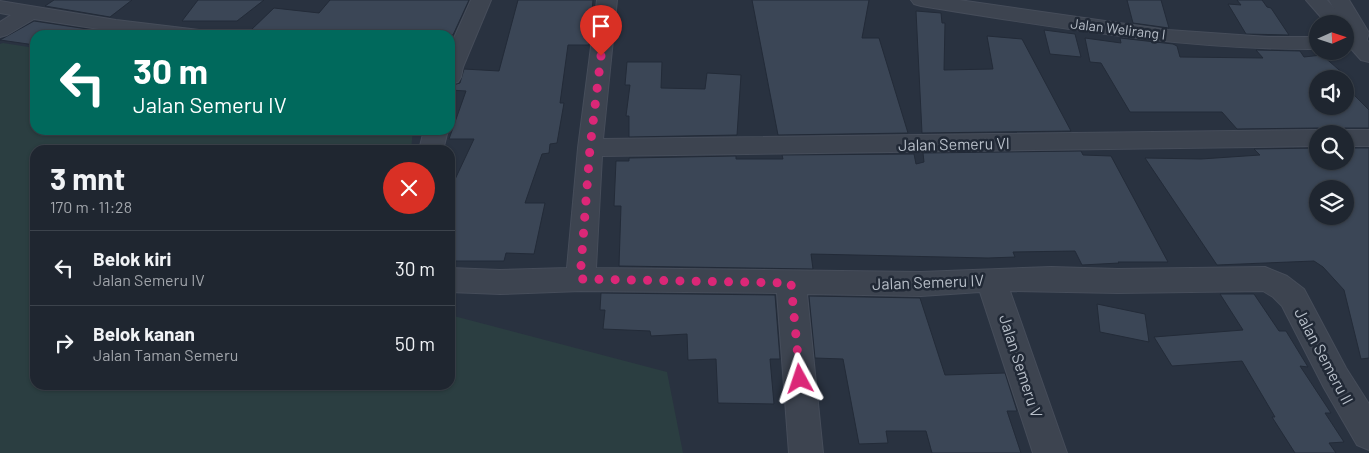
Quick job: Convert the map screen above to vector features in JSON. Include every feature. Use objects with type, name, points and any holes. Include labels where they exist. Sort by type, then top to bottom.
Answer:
[{"type":"street","points":[[53,15],[74,0]]},
{"type":"street","points":[[455,61],[481,0]]},
{"type":"street","points":[[580,279],[590,148],[608,0]]},
{"type":"street","name":"Jalan Welirang I","points":[[920,0],[1064,22],[1205,40],[1309,43]]},
{"type":"street","points":[[1316,0],[1330,15]]},
{"type":"street","points":[[1339,0],[1348,15]]},
{"type":"street","points":[[0,7],[149,30]]},
{"type":"street","points":[[0,31],[30,12]]},
{"type":"street","points":[[1354,26],[1359,34],[1354,42]]},
{"type":"street","name":"Jalan Semeru VI","points":[[590,148],[1309,138]]},
{"type":"street","points":[[1354,138],[1369,138]]},
{"type":"street","name":"Jalan Semeru IV","points":[[455,280],[500,282],[580,279],[922,284],[991,280],[1118,281],[1250,278],[1276,282]]},
{"type":"street","name":"Jalan Semeru V","points":[[991,280],[1050,453]]},
{"type":"street","name":"Jalan Semeru II","points":[[1276,282],[1293,298],[1335,378],[1369,434]]},
{"type":"street","points":[[791,283],[806,453]]},
{"type":"shaded area","points":[[0,44],[30,47],[30,135],[412,135],[412,145],[30,145],[30,390],[455,390],[455,316],[667,372],[683,453],[0,453]]},
{"type":"building","points":[[54,0],[132,0],[110,17],[45,6]]},
{"type":"building","points":[[198,0],[264,0],[237,21],[182,21]]},
{"type":"building","points":[[330,0],[469,0],[455,31],[251,30],[274,8],[319,13]]},
{"type":"building","points":[[518,0],[593,0],[589,45],[568,45],[560,103],[564,103],[557,143],[550,144],[549,153],[542,154],[525,203],[545,203],[534,254],[506,253],[504,261],[455,261],[455,179],[474,139],[449,139],[450,135],[455,135],[455,122],[466,91],[455,90],[455,84],[460,83],[464,69],[499,71]]},
{"type":"building","points":[[752,0],[869,0],[862,38],[879,38],[908,133],[778,135]]},
{"type":"building","points":[[1127,0],[1161,0],[1169,28],[1133,23]]},
{"type":"building","points":[[1237,0],[1262,0],[1267,7],[1271,8],[1289,35],[1246,34],[1228,4],[1241,5]]},
{"type":"building","points":[[916,11],[941,13],[942,23],[945,23],[944,70],[993,69],[987,36],[1022,39],[1071,131],[922,133]]},
{"type":"building","points":[[34,21],[94,30],[30,30],[30,44],[0,40]]},
{"type":"building","points":[[1044,30],[1075,34],[1081,57],[1050,54]]},
{"type":"building","points":[[1085,38],[1121,43],[1120,38],[1173,44],[1177,46],[1180,57],[1263,58],[1256,50],[1300,51],[1304,57],[1309,56],[1309,60],[1328,60],[1339,70],[1309,70],[1309,115],[1354,115],[1354,95],[1369,110],[1369,128],[1354,128],[1354,125],[1309,125],[1309,128],[1237,129],[1222,112],[1130,112],[1101,63],[1090,62]]},
{"type":"building","points":[[627,62],[662,62],[661,88],[705,89],[707,73],[741,75],[737,135],[629,137],[629,116],[626,116],[630,85],[625,85]]},
{"type":"building","points":[[1309,148],[1309,170],[1354,170],[1354,148],[1369,148],[1369,358],[1361,359],[1344,290],[1323,267],[1314,261],[1217,265],[1145,158],[1201,159],[1260,155],[1254,149]]},
{"type":"building","points":[[1081,151],[1083,155],[1111,156],[1168,262],[1118,262],[1082,265],[1075,251],[1013,252],[1015,257],[988,258],[811,254],[813,269],[619,266],[621,206],[614,206],[616,161],[629,161],[629,158],[736,156],[736,159],[783,159],[782,155],[914,154],[916,164],[924,162],[923,153]]},
{"type":"building","points":[[601,293],[775,295],[780,359],[770,359],[774,404],[718,403],[716,359],[688,360],[687,334],[651,336],[650,331],[603,329],[605,310],[600,310]]},
{"type":"building","points":[[1220,294],[1254,294],[1279,331],[1286,331],[1308,367],[1300,366],[1331,413],[1325,413],[1344,442],[1329,443],[1336,453],[1295,453],[1272,417],[1275,417],[1242,361],[1172,366],[1154,337],[1243,330]]},
{"type":"building","points":[[809,296],[920,298],[945,375],[1005,373],[1017,411],[1007,411],[1021,453],[932,453],[926,431],[886,431],[888,443],[859,444],[843,359],[815,358]]},
{"type":"building","points":[[1097,304],[1145,314],[1149,342],[1100,332]]},
{"type":"route","points":[[601,56],[590,148],[580,279],[791,283],[800,379]]}]
